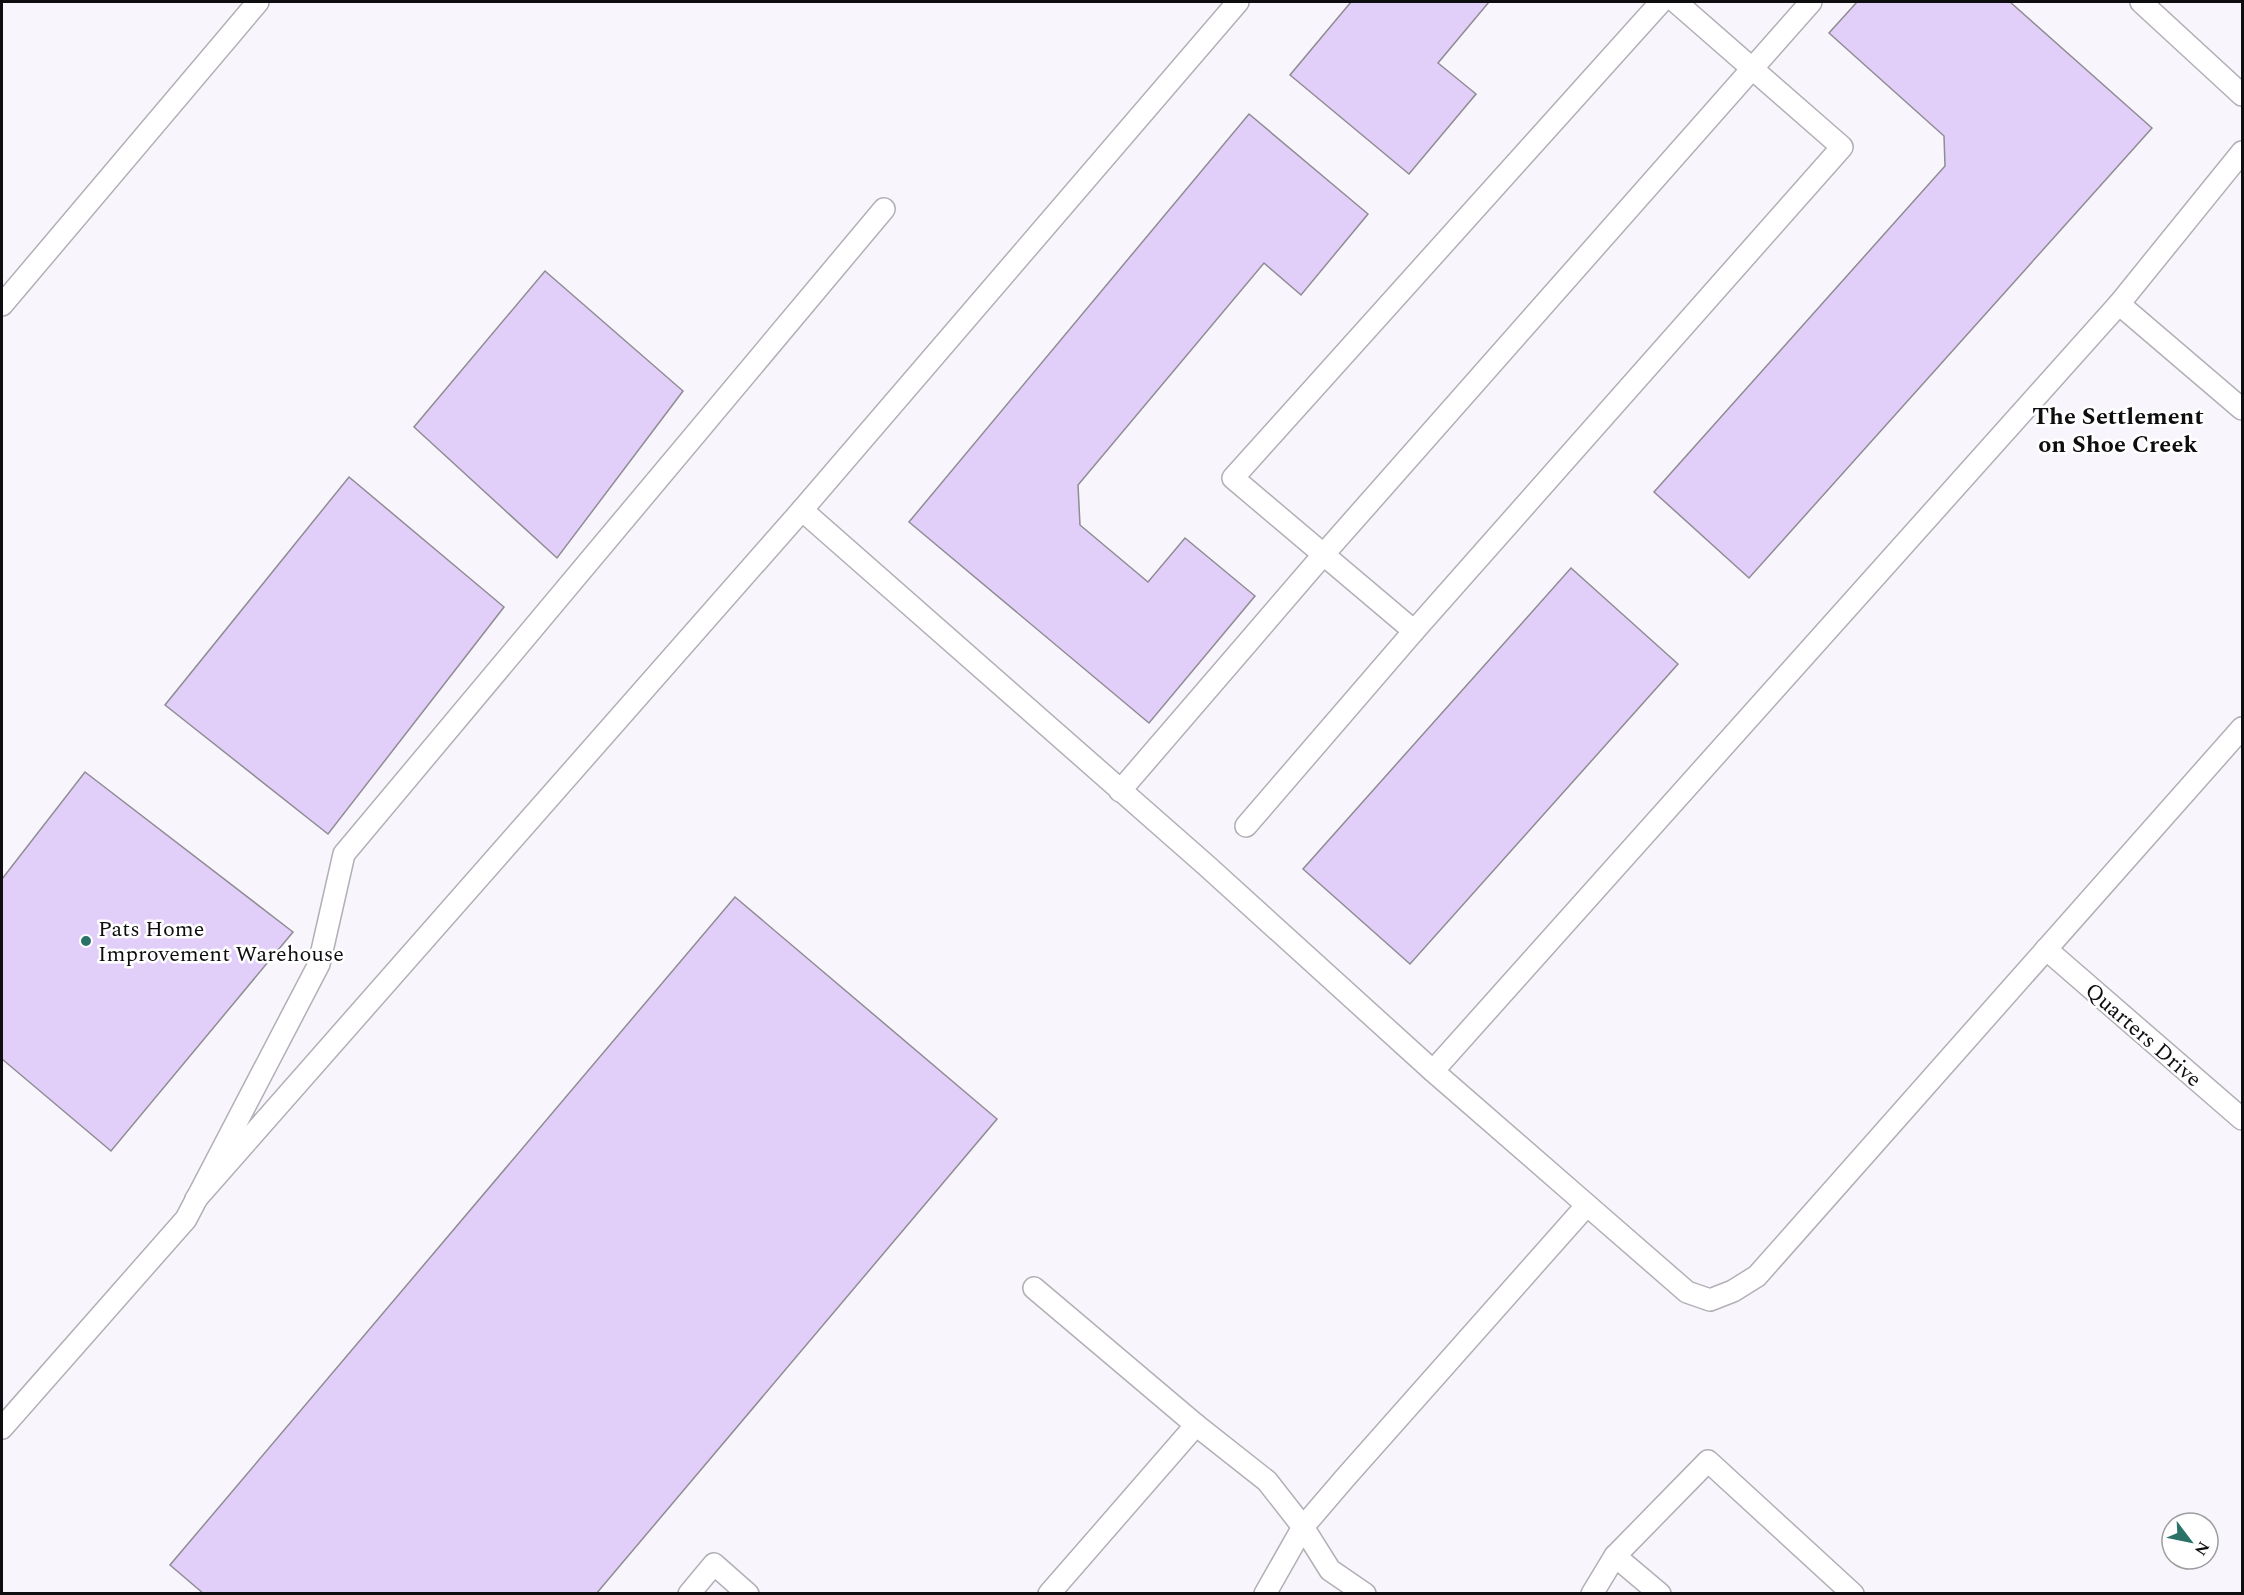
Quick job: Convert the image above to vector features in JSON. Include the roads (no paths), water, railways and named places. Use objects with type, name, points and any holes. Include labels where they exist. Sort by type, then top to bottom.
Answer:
[{"type":"lane","points":[[2,305],[258,2]]},
{"type":"lane","points":[[196,1199],[802,510],[1238,2]]},
{"type":"lane","points":[[1414,631],[1233,478],[1660,2]]},
{"type":"lane","points":[[1246,826],[1414,631],[1842,147],[1676,2]]},
{"type":"lane","points":[[1120,791],[1323,555],[1811,2]]},
{"type":"lane","points":[[2141,2],[2242,95]]},
{"type":"lane","points":[[1433,1071],[2119,304],[2242,152]]},
{"type":"lane","points":[[2,1428],[186,1219],[319,964],[344,854],[884,208]]},
{"type":"lane","points":[[2119,304],[2242,409]]},
{"type":"lane","points":[[802,510],[1207,866],[1433,1071],[1587,1206],[1687,1292],[1710,1300],[1733,1292],[1757,1276],[2242,728]]},
{"type":"lane","name":"Quarters Drive","points":[[2046,949],[2242,1119]]},
{"type":"lane","points":[[1265,1593],[1303,1527],[1587,1206]]},
{"type":"lane","points":[[1034,1288],[1196,1425],[1267,1481],[1303,1527],[1330,1570],[1365,1593]]},
{"type":"lane","points":[[1049,1593],[1196,1425]]},
{"type":"lane","points":[[1592,1593],[1615,1556],[1708,1461],[1853,1593]]},
{"type":"lane","points":[[1615,1556],[1660,1593]]},
{"type":"lane","points":[[689,1593],[714,1564],[748,1593]]},
{"type":"place","name":"Pats Home Improvement Warehouse","points":[[86,941]]},
{"type":"district","name":"The Settlement on Shoe Creek","points":[[2118,430]]}]
